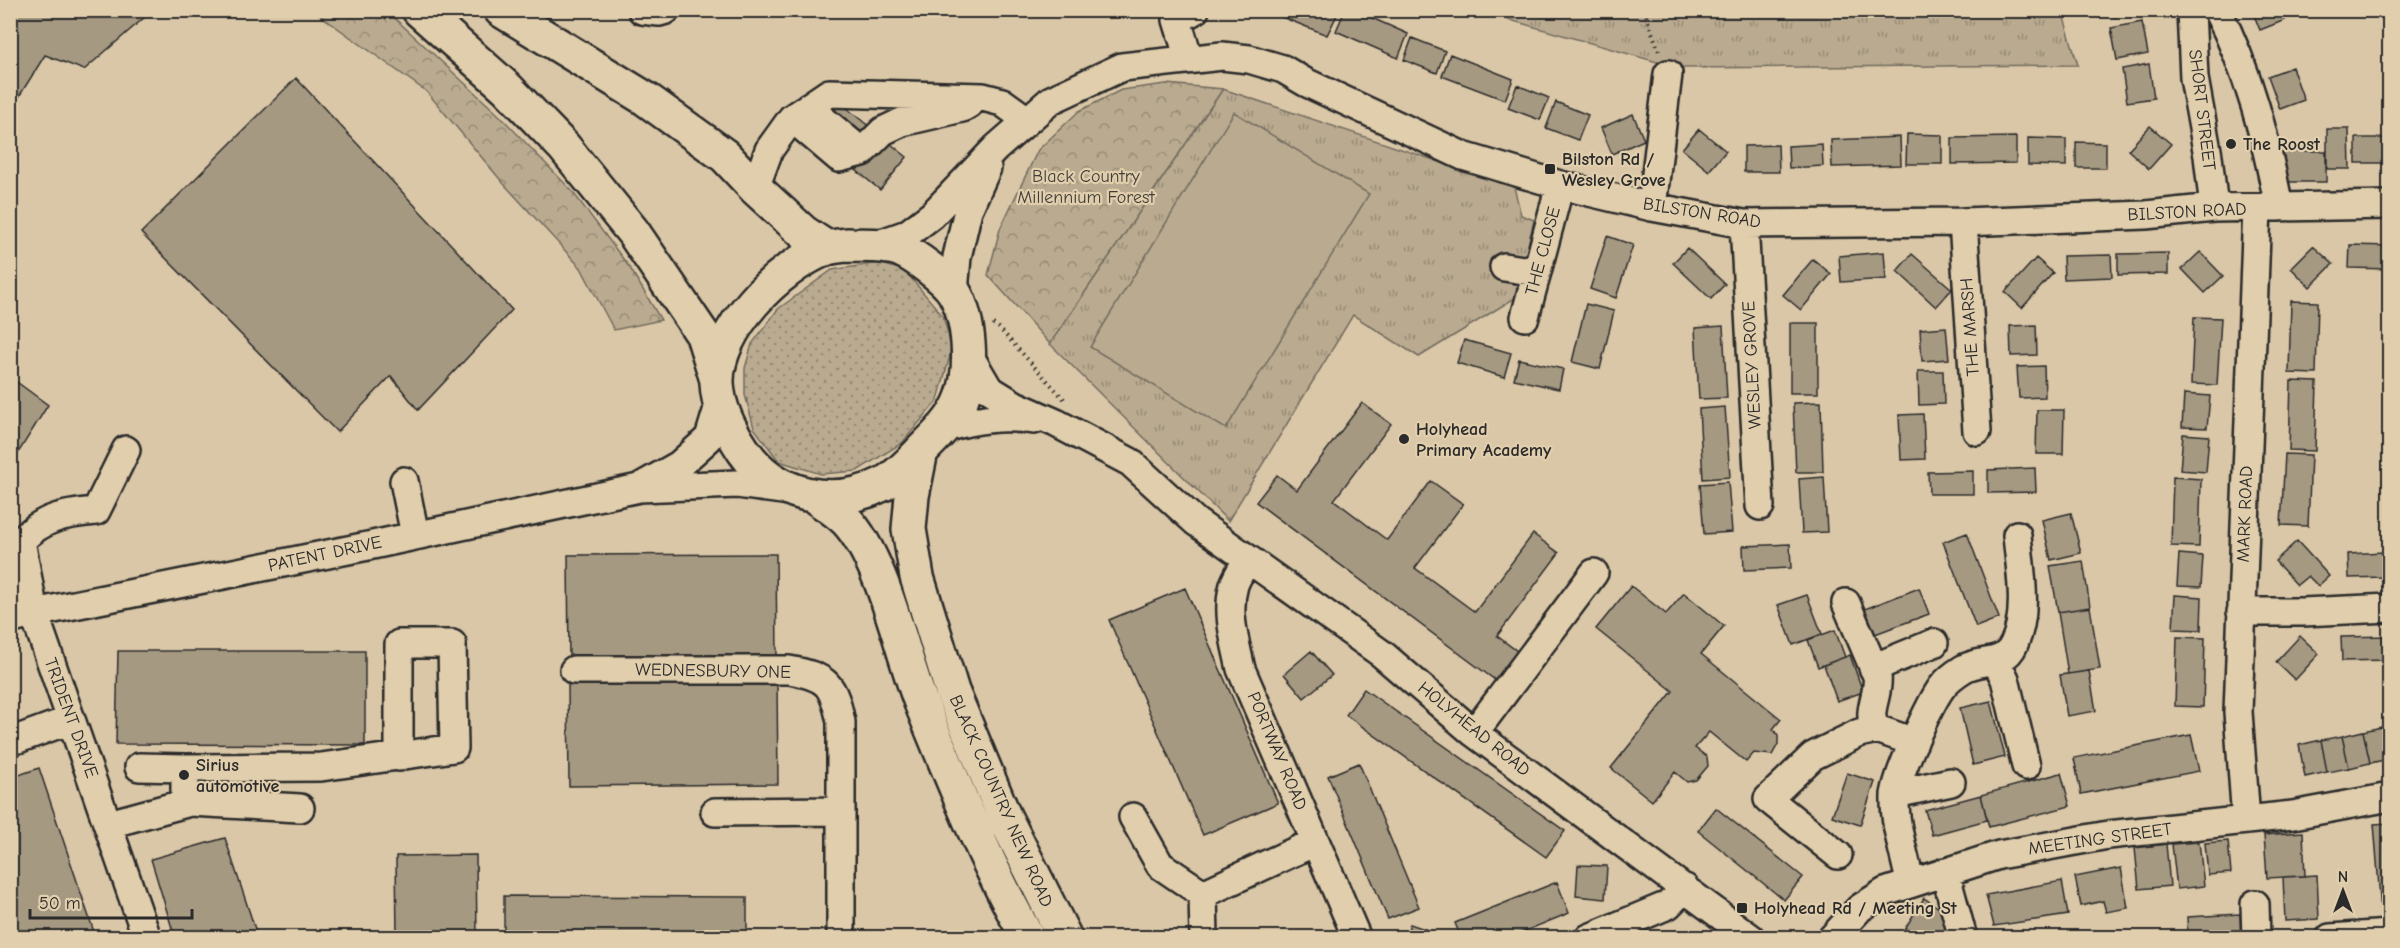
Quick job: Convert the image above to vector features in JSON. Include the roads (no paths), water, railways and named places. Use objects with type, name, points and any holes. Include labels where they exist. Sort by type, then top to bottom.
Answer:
[{"type":"highway","points":[[419,10],[507,88],[564,147],[633,232],[703,335],[718,392]]},
{"type":"highway","points":[[501,10],[646,99],[725,156],[755,188],[803,232],[827,248]]},
{"type":"highway","points":[[718,392],[726,340],[738,321],[768,288],[794,265],[827,248],[847,245],[873,246],[901,250],[940,277],[956,298],[965,325],[969,355],[962,399],[944,428],[904,468],[884,484],[837,497],[806,494]]},
{"type":"highway","name":"BLACK COUNTRY NEW ROAD","points":[[718,392],[730,430],[748,457],[767,476],[806,494],[846,520],[863,544],[877,573],[925,713],[981,847],[1027,937]]},
{"type":"highway","name":"BLACK COUNTRY NEW ROAD","points":[[921,451],[912,496],[909,529],[921,589],[952,691],[1004,816],[1065,938]]},
{"type":"street","points":[[642,10],[659,12],[666,10]]},
{"type":"street","name":"SHORT STREET","points":[[2191,10],[2194,78],[2208,156],[2214,208]]},
{"type":"street","name":"MARK ROAD","points":[[2217,10],[2232,38],[2268,150],[2268,207],[2241,612],[2238,712],[2246,820]]},
{"type":"street","points":[[1177,14],[1189,59]]},
{"type":"street","name":"BILSTON ROAD","points":[[873,246],[907,234],[918,227],[996,148],[1051,100],[1122,67],[1222,56],[1249,59],[1282,69],[1463,156],[1560,185],[1652,207],[1744,224],[1963,222],[2146,215],[2214,208],[2390,205]]},
{"type":"street","points":[[1652,207],[1668,74]]},
{"type":"street","points":[[755,188],[769,150],[807,108],[829,93],[983,97],[1002,102],[1027,120]]},
{"type":"street","points":[[807,108],[839,158],[869,146],[883,131],[902,122],[962,108],[983,97]]},
{"type":"street","points":[[807,108],[869,146]]},
{"type":"street","name":"BILSTON ROAD","points":[[956,298],[957,258],[968,210],[996,148]]},
{"type":"street","name":"THE CLOSE","points":[[1525,317],[1560,185]]},
{"type":"street","name":"THE MARSH","points":[[1963,222],[1977,431]]},
{"type":"street","name":"WESLEY GROVE","points":[[1744,224],[1760,506]]},
{"type":"street","points":[[1504,267],[1537,272]]},
{"type":"street","name":"HOLYHEAD ROAD","points":[[969,355],[989,389],[1015,405],[1068,420],[1120,476],[1196,522],[1382,654],[1474,733],[1751,938]]},
{"type":"street","name":"PATENT DRIVE","points":[[639,488],[679,465],[709,438],[718,392]]},
{"type":"street","points":[[944,428],[977,419],[1016,417],[1068,420]]},
{"type":"street","points":[[16,543],[33,528],[63,514],[96,511],[126,450]]},
{"type":"street","points":[[404,481],[415,536]]},
{"type":"street","name":"PATENT DRIVE","points":[[22,617],[639,488],[738,484],[806,494]]},
{"type":"street","points":[[1910,882],[1895,794],[1914,742],[1935,697],[1950,678],[1966,667],[2002,660],[2014,646],[2020,627],[2022,603],[2018,535]]},
{"type":"street","name":"TRIDENT DRIVE","points":[[16,543],[22,617],[70,720],[109,824],[147,938]]},
{"type":"street","name":"PORTWAY ROAD","points":[[1247,560],[1234,583],[1231,602],[1232,625],[1241,669],[1357,938]]},
{"type":"street","points":[[1474,733],[1594,573]]},
{"type":"street","points":[[1846,603],[1874,668],[1878,685],[1871,716],[1872,723],[1877,729],[1914,742]]},
{"type":"street","points":[[2241,612],[2390,608]]},
{"type":"street","points":[[1874,668],[1934,643]]},
{"type":"street","points":[[1996,661],[2005,679],[2026,766]]},
{"type":"street","name":"WEDNESBURY ONE","points":[[574,670],[789,670],[809,673],[826,682],[836,697],[841,722],[839,811],[841,938]]},
{"type":"street","points":[[18,739],[70,720]]},
{"type":"street","points":[[1838,855],[1768,799],[1813,756],[1858,733],[1877,729]]},
{"type":"street","points":[[140,767],[321,767],[399,757]]},
{"type":"street","points":[[185,768],[185,803]]},
{"type":"street","points":[[1895,794],[1951,782]]},
{"type":"street","name":"MEETING STREET","points":[[1832,938],[1860,908],[1885,892],[1999,855],[2108,835],[2293,815],[2390,797]]},
{"type":"street","points":[[109,824],[190,802],[300,808]]},
{"type":"street","points":[[715,812],[839,811]]},
{"type":"street","points":[[1133,817],[1160,865],[1203,894]]},
{"type":"street","points":[[1203,894],[1316,842]]},
{"type":"street","points":[[1945,872],[1963,938]]},
{"type":"street","points":[[1589,938],[1668,905],[1685,888]]},
{"type":"street","points":[[1203,894],[1204,938]]},
{"type":"street","points":[[2255,904],[2256,938]]},
{"type":"street","points":[[2330,938],[2390,934]]},
{"type":"place","name":"The Roost","points":[[2231,144]]},
{"type":"place","name":"Bilston Rd / Wesley Grove","points":[[1550,169]]},
{"type":"place","name":"Holyhead Primary Academy","points":[[1404,439]]},
{"type":"place","name":"Sirius automotive","points":[[184,775]]},
{"type":"place","name":"Holyhead Rd / Meeting St","points":[[1742,908]]},
{"type":"park label","name":"Black Country Millennium Forest","points":[[1086,186]]}]
